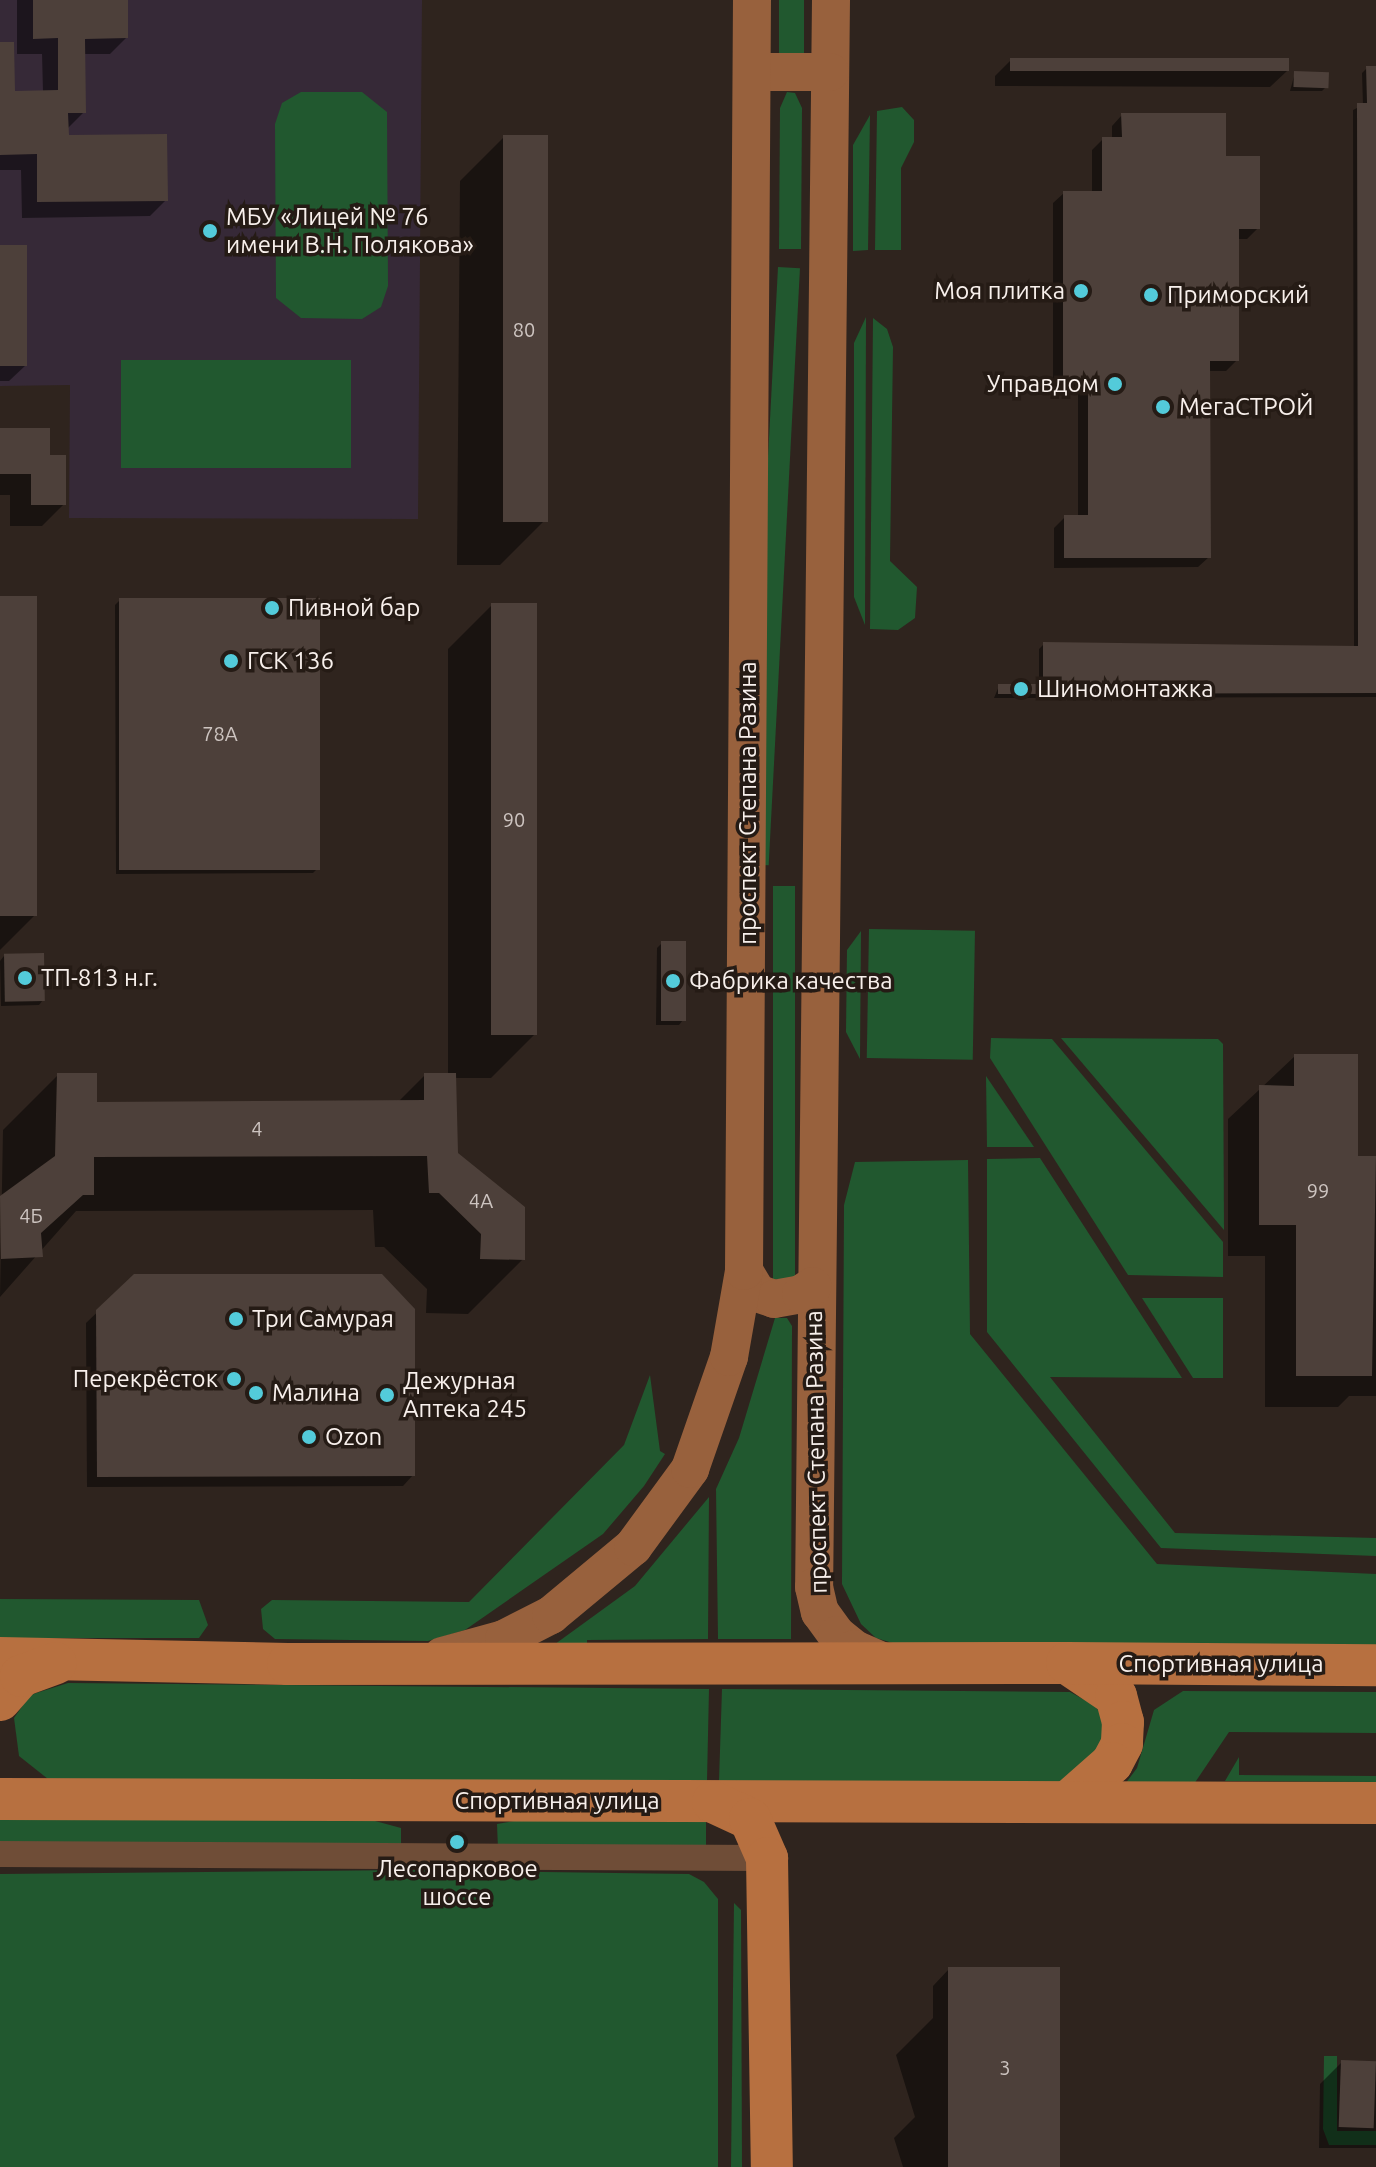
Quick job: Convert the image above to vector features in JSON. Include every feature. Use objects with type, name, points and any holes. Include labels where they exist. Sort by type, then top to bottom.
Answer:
[{"type":"main road","name":"проспект Степана Разина","points":[[394,1664],[504,1639],[551,1615],[633,1547],[690,1469],[729,1357],[744,1271],[752,0]]},
{"type":"main road","name":"проспект Степана Разина","points":[[831,0],[823,910],[813,1286],[814,1587],[820,1612],[837,1635],[854,1649],[891,1665]]},
{"type":"main road","points":[[752,72],[830,72]]},
{"type":"main road","points":[[744,1271],[757,1293],[774,1299],[813,1286]]},
{"type":"main road","name":"Спортивная улица","points":[[0,1658],[394,1664],[1376,1665]]},
{"type":"main road","name":"Спортивная улица","points":[[0,1700],[21,1676],[40,1665],[73,1660]]},
{"type":"main road","name":"Спортивная улица","points":[[1067,1663],[1116,1696],[1123,1722],[1122,1744],[1112,1763],[1070,1800]]},
{"type":"main road","points":[[0,1765],[16,1784],[44,1800]]},
{"type":"main road","name":"Спортивная улица","points":[[0,1799],[1376,1803]]},
{"type":"main road","points":[[713,1802],[750,1819],[767,1858],[772,2167]]},
{"type":"main road","points":[[767,1858],[790,1821],[828,1803]]},
{"type":"street","points":[[0,1854],[767,1858]]},
{"type":"shaded area","name":"МБУ «Лицей № 76 имени В.Н. Полякова»","points":[[0,0],[422,0],[418,519],[69,518],[70,385],[0,386]]},
{"type":"green space","points":[[779,0],[804,0],[804,55],[779,55]]},
{"type":"green space","points":[[301,92],[362,92],[387,112],[388,286],[381,307],[362,319],[301,318],[276,298],[275,124],[282,103]]},
{"type":"green space","points":[[787,92],[795,93],[802,108],[801,249],[779,249],[780,108]]},
{"type":"green space","points":[[902,107],[914,120],[914,142],[901,168],[901,250],[875,250],[877,111]]},
{"type":"green space","points":[[870,115],[868,250],[853,251],[853,145]]},
{"type":"green space","points":[[778,267],[800,268],[769,865],[747,864]]},
{"type":"green space","points":[[866,317],[865,625],[854,597],[854,343]]},
{"type":"green space","points":[[873,318],[887,329],[893,347],[890,561],[917,587],[915,618],[898,630],[870,629]]},
{"type":"green space","points":[[121,360],[351,360],[351,468],[121,468]]},
{"type":"green space","points":[[773,886],[795,886],[795,1279],[773,1279]]},
{"type":"green space","points":[[869,929],[975,931],[973,1060],[867,1058]]},
{"type":"green space","points":[[861,931],[860,1059],[846,1032],[847,950]]},
{"type":"green space","points":[[991,1038],[1052,1039],[1223,1242],[1223,1277],[1128,1275],[990,1058]]},
{"type":"green space","points":[[1061,1038],[1218,1039],[1223,1044],[1224,1230]]},
{"type":"green space","points":[[986,1076],[1034,1147],[987,1147]]},
{"type":"green space","points":[[1040,1158],[1182,1378],[1050,1377],[1175,1533],[1376,1538],[1376,1556],[1161,1548],[987,1332],[987,1159]]},
{"type":"green space","points":[[968,1160],[970,1334],[1157,1564],[1376,1574],[1376,1646],[896,1644],[876,1638],[861,1624],[842,1584],[844,1205],[855,1162]]},
{"type":"green space","points":[[1142,1298],[1223,1298],[1223,1378],[1193,1378]]},
{"type":"green space","points":[[775,1318],[787,1318],[792,1326],[791,1639],[718,1639],[716,1489],[739,1438]]},
{"type":"green space","points":[[650,1375],[660,1451],[665,1454],[644,1486],[603,1534],[465,1630],[428,1641],[275,1639],[263,1629],[261,1609],[272,1600],[469,1602],[624,1445]]},
{"type":"green space","points":[[709,1497],[708,1639],[587,1640],[587,1646],[551,1647],[635,1586]]},
{"type":"green space","points":[[0,1599],[199,1600],[208,1625],[199,1638],[0,1638]]},
{"type":"green space","points":[[68,1683],[709,1689],[707,1781],[48,1779],[19,1756],[14,1718],[30,1695]]},
{"type":"green space","points":[[722,1689],[1070,1692],[1094,1705],[1103,1716],[1107,1742],[1068,1782],[719,1781]]},
{"type":"green space","points":[[1183,1691],[1376,1692],[1376,1733],[1229,1732],[1194,1784],[1125,1784],[1137,1768],[1154,1710]]},
{"type":"green space","points":[[1239,1757],[1239,1775],[1376,1776],[1376,1782],[1225,1781]]},
{"type":"green space","points":[[0,1818],[364,1818],[401,1828],[401,1848],[0,1848]]},
{"type":"green space","points":[[532,1818],[706,1821],[706,1851],[498,1849],[497,1824]]},
{"type":"green space","points":[[408,1870],[689,1874],[704,1882],[718,1899],[718,2167],[0,2167],[0,1874]]},
{"type":"green space","points":[[734,1903],[741,1910],[742,2167],[731,2167]]},
{"type":"green space","points":[[1324,2056],[1337,2056],[1337,2131],[1376,2131],[1376,2145],[1329,2145],[1323,2129]]},
{"type":"building","points":[[33,0],[128,0],[128,38],[85,39],[86,113],[68,113],[69,135],[167,134],[168,201],[37,202],[37,154],[0,155],[0,42],[14,42],[15,91],[58,90],[58,38],[33,39]]},
{"type":"building","points":[[1010,58],[1289,58],[1289,71],[1010,71]]},
{"type":"building","points":[[1366,66],[1376,66],[1376,693],[998,694],[998,684],[1043,684],[1043,642],[1358,646],[1357,103],[1367,103]]},
{"type":"building","points":[[1294,71],[1329,72],[1328,88],[1293,87]]},
{"type":"building","name":"Приморский","points":[[1121,113],[1226,113],[1226,156],[1260,156],[1260,229],[1239,229],[1239,361],[1210,361],[1211,558],[1064,558],[1064,515],[1088,515],[1088,381],[1063,381],[1063,191],[1102,191],[1102,137],[1122,137]]},
{"type":"building","points":[[503,135],[548,135],[548,522],[503,522]]},
{"type":"building","points":[[0,245],[27,245],[27,366],[0,366]]},
{"type":"building","points":[[0,428],[50,428],[50,455],[66,455],[66,505],[31,505],[31,474],[0,474]]},
{"type":"building","points":[[0,596],[37,596],[37,916],[0,916]]},
{"type":"building","points":[[119,598],[320,598],[320,870],[119,870]]},
{"type":"building","points":[[491,603],[537,603],[537,1035],[491,1035]]},
{"type":"building","name":"Фабрика качества","points":[[661,941],[686,941],[686,1021],[661,1021]]},
{"type":"building","name":"ТП-813 н.г.","points":[[44,953],[45,1001],[5,1002],[4,954]]},
{"type":"building","points":[[1294,1054],[1358,1054],[1358,1156],[1376,1156],[1372,1376],[1296,1376],[1296,1225],[1259,1225],[1259,1085],[1294,1086]]},
{"type":"building","points":[[57,1073],[97,1073],[97,1102],[424,1100],[424,1073],[456,1073],[458,1153],[525,1207],[525,1260],[480,1259],[481,1234],[439,1193],[429,1193],[427,1156],[94,1157],[94,1195],[83,1195],[41,1233],[43,1257],[1,1259],[0,1196],[55,1156]]},
{"type":"building","name":"Малина","points":[[134,1274],[382,1274],[415,1309],[415,1476],[97,1477],[96,1310]]},
{"type":"building","points":[[948,1967],[1060,1967],[1060,2167],[948,2167]]},
{"type":"building","points":[[1341,2060],[1376,2061],[1374,2128],[1339,2127]]},
{"type":"place","name":"МБУ «Лицей № 76 имени В.Н. Полякова»","points":[[210,231]]},
{"type":"place","name":"Моя плитка","points":[[1081,291]]},
{"type":"place","name":"Приморский","points":[[1151,295]]},
{"type":"place","name":"Управдом","points":[[1115,384]]},
{"type":"place","name":"МегаCТРОЙ","points":[[1163,407]]},
{"type":"place","name":"Пивной бар","points":[[272,608]]},
{"type":"place","name":"ГСК 136","points":[[231,661]]},
{"type":"place","name":"Шиномонтажка","points":[[1021,689]]},
{"type":"place","name":"ТП-813 н.г.","points":[[25,978]]},
{"type":"place","name":"Фабрика качества","points":[[673,981]]},
{"type":"place","name":"Три Самурая","points":[[236,1319]]},
{"type":"place","name":"Перекрёсток","points":[[234,1379]]},
{"type":"place","name":"Малина","points":[[256,1393]]},
{"type":"place","name":"Дежурная Аптека 245","points":[[387,1395]]},
{"type":"place","name":"Ozon","points":[[309,1437]]},
{"type":"place","name":"Лесопарковое шоссе","points":[[457,1842]]}]
